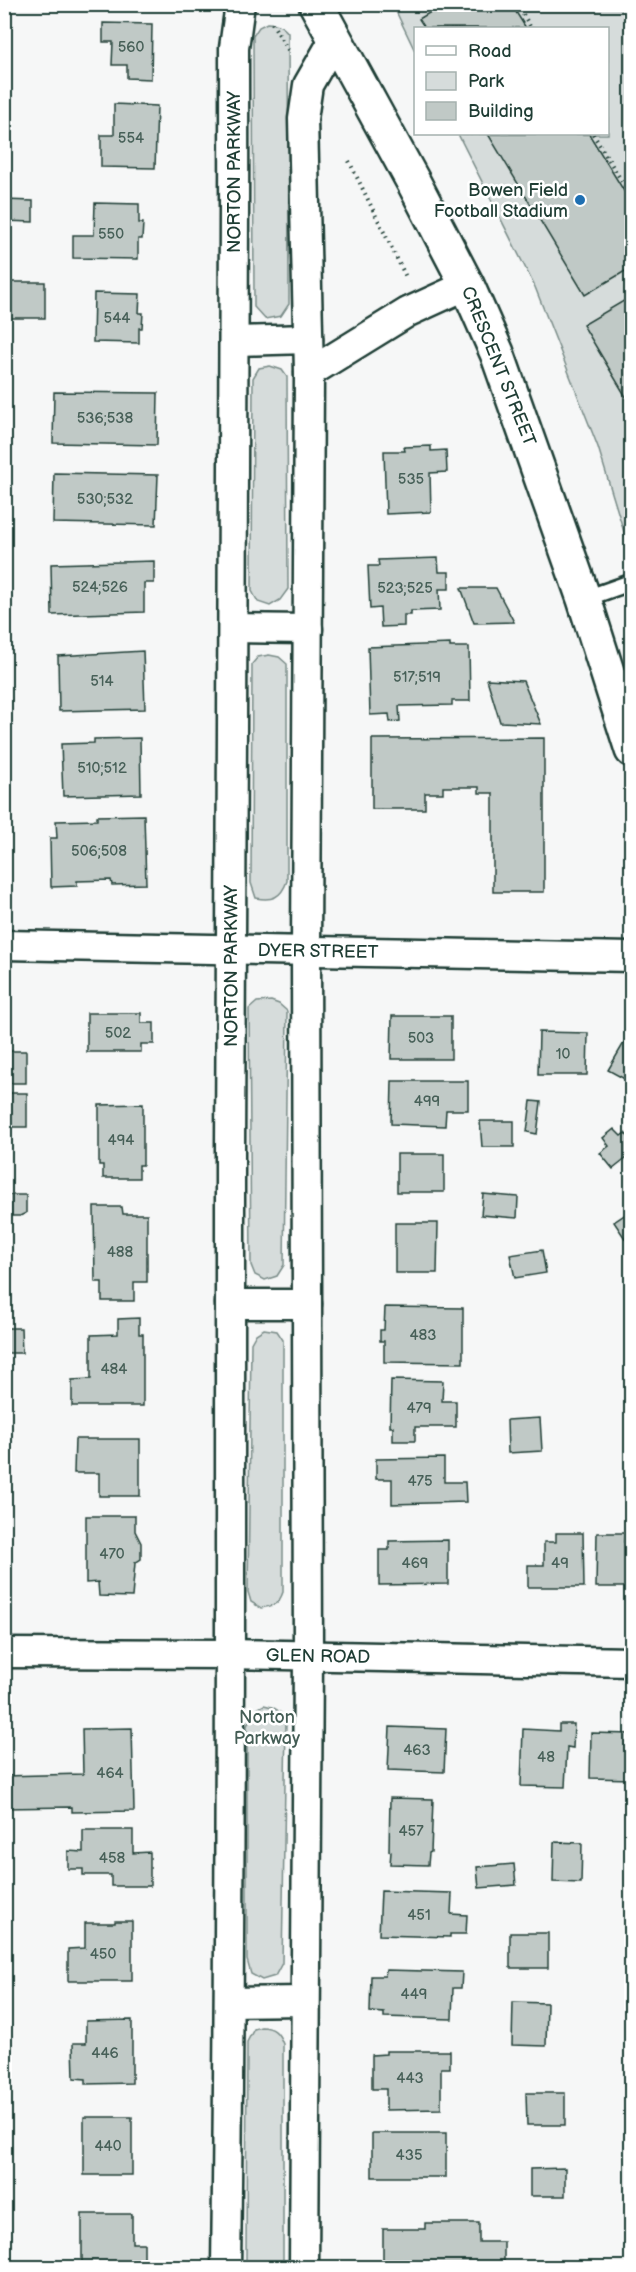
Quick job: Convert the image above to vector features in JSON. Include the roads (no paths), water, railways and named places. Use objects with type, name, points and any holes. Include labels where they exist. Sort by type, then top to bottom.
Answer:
[{"type":"street","name":"NORTON PARKWAY","points":[[226,2268],[230,2002],[234,48],[240,4]]},
{"type":"street","name":"CRESCENT STREET","points":[[316,4],[467,285],[497,353],[585,599],[632,750]]},
{"type":"street","points":[[304,2268],[308,1656],[306,951],[309,374],[303,119],[308,85],[335,38]]},
{"type":"street","points":[[309,374],[408,312],[467,285]]},
{"type":"street","points":[[235,340],[308,339]]},
{"type":"street","points":[[234,628],[308,629]]},
{"type":"street","name":"DYER STREET","points":[[4,945],[632,957]]},
{"type":"street","points":[[230,1304],[307,1304]]},
{"type":"street","name":"GLEN ROAD","points":[[4,1653],[230,1654],[632,1662]]},
{"type":"street","points":[[230,2002],[305,2001]]},
{"type":"lane","points":[[585,599],[632,582]]},
{"type":"place","name":"Bowen Field Football Stadium","points":[[580,200]]},
{"type":"park label","name":"Norton Parkway","points":[[267,1727]]}]
